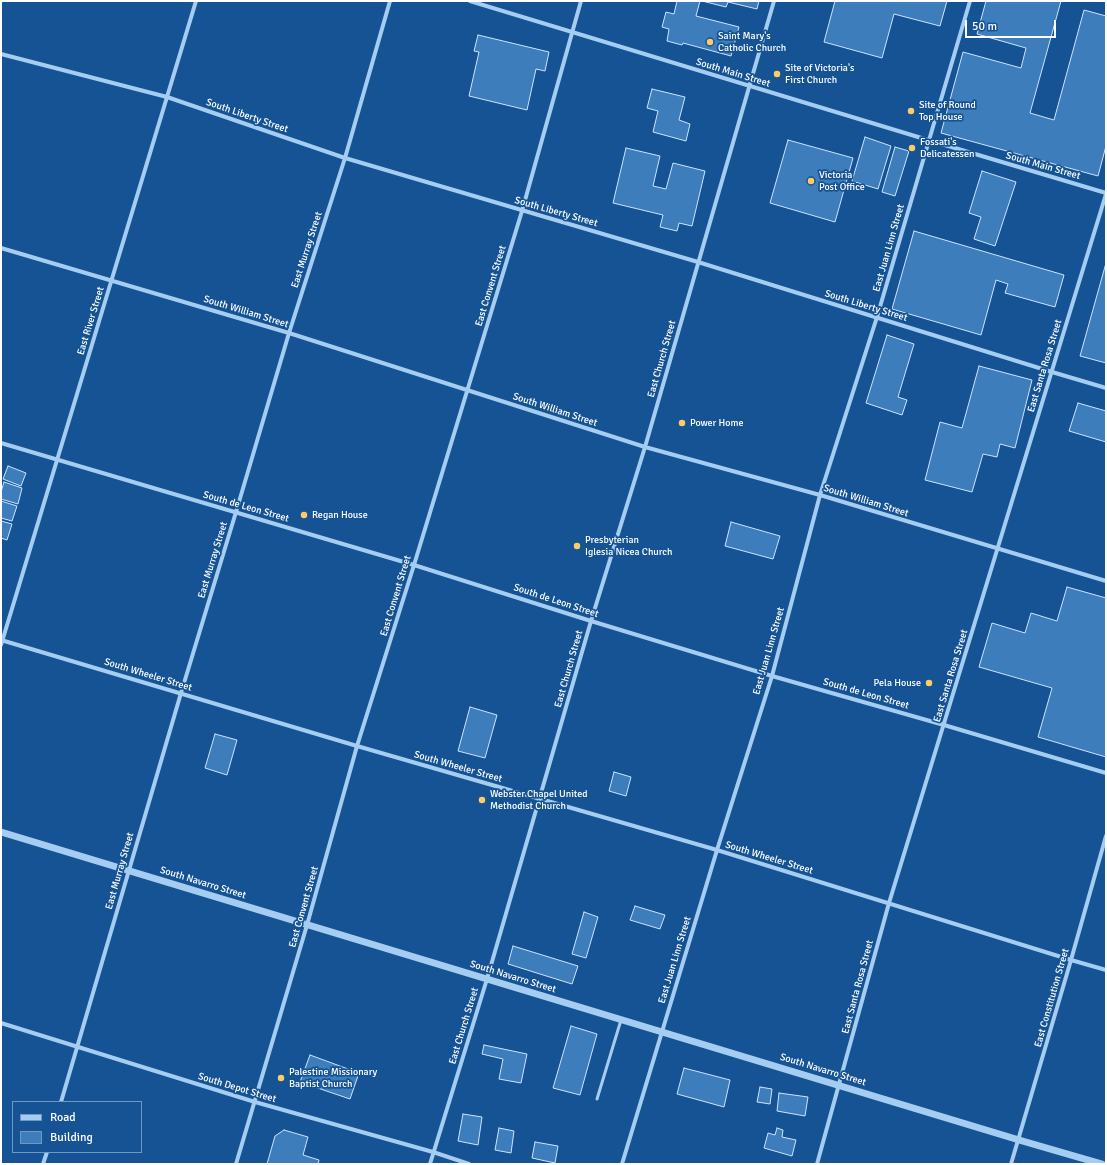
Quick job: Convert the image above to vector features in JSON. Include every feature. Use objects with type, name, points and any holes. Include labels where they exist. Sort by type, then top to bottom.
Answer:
[{"type":"street","name":"East River Street","points":[[1,645],[196,1]]},
{"type":"street","name":"East Murray Street","points":[[61,1101],[180,693],[289,333],[345,158],[390,1]]},
{"type":"street","name":"South Main Street","points":[[470,1],[1106,194]]},
{"type":"street","name":"East Convent Street","points":[[236,1164],[307,925],[357,746],[522,211],[581,1]]},
{"type":"street","name":"East Church Street","points":[[430,1164],[487,979],[591,621],[645,447],[774,1]]},
{"type":"street","name":"East Juan Linn Street","points":[[622,1164],[717,850],[772,676],[820,495],[877,317],[970,1]]},
{"type":"street","name":"South Liberty Street","points":[[1,54],[167,97],[345,158],[698,262],[1106,388]]},
{"type":"street","name":"East Santa Rosa Street","points":[[817,1164],[889,903],[1106,194]]},
{"type":"street","name":"South William Street","points":[[1,248],[289,333],[645,447],[820,495],[1106,580]]},
{"type":"street","name":"South de Leon Street","points":[[1,443],[414,565],[772,676],[1106,773]]},
{"type":"street","name":"South Wheeler Street","points":[[2,640],[357,746],[717,850],[1106,970]]},
{"type":"street","name":"South Navarro Street","points":[[1,832],[839,1086],[1102,1164]]},
{"type":"street","name":"East Constitution Street","points":[[1011,1164],[1106,836]]},
{"type":"street","name":"South Depot Street","points":[[1,1023],[255,1102],[433,1152],[469,1164]]},
{"type":"street","points":[[44,1164],[47,1153]]},
{"type":"lane","points":[[597,1099],[621,1020]]},
{"type":"building","points":[[677,1],[700,1],[696,16],[739,27],[731,56],[683,43],[682,45],[667,41],[669,29],[662,27],[666,12],[674,14]]},
{"type":"building","points":[[702,1],[759,1],[757,9],[728,2],[726,7]]},
{"type":"building","points":[[835,1],[947,1],[940,26],[894,14],[882,58],[824,42]]},
{"type":"building","points":[[986,1],[1061,1],[1030,113],[1054,120],[1084,10],[1106,16],[1106,146],[1098,176],[941,133],[963,52],[1021,68],[1026,48],[977,34]]},
{"type":"building","points":[[478,35],[549,52],[545,71],[536,69],[527,110],[469,96],[479,52],[474,51]]},
{"type":"building","points":[[652,89],[685,97],[679,120],[690,124],[686,141],[653,132],[658,111],[647,108]]},
{"type":"building","points":[[865,137],[891,146],[878,189],[852,181]]},
{"type":"building","name":"Victoria Post Office","points":[[788,140],[853,158],[835,222],[770,203]]},
{"type":"building","points":[[895,147],[909,151],[895,196],[882,192]]},
{"type":"building","points":[[626,148],[660,156],[653,186],[666,189],[673,163],[705,171],[692,226],[679,223],[677,231],[660,227],[663,215],[613,203]]},
{"type":"building","points":[[982,171],[1016,182],[995,246],[974,239],[981,217],[969,213]]},
{"type":"building","points":[[914,231],[1064,275],[1055,307],[1005,293],[1008,284],[996,280],[981,335],[892,309]]},
{"type":"building","points":[[1106,263],[1106,363],[1080,356]]},
{"type":"building","points":[[887,335],[914,344],[898,397],[907,400],[902,415],[866,403]]},
{"type":"building","points":[[979,366],[1032,380],[1015,448],[1000,444],[997,457],[983,454],[972,492],[925,480],[940,422],[962,428]]},
{"type":"building","points":[[1078,403],[1106,411],[1106,442],[1069,431]]},
{"type":"building","points":[[8,466],[26,473],[21,486],[3,479]]},
{"type":"building","points":[[4,482],[22,488],[18,504],[1,499],[1,492]]},
{"type":"building","points":[[1,501],[17,506],[12,521],[1,518]]},
{"type":"building","points":[[1,521],[12,524],[7,540],[1,538]]},
{"type":"building","points":[[731,522],[780,536],[773,559],[725,546]]},
{"type":"building","points":[[1067,587],[1106,598],[1106,757],[1038,737],[1052,688],[979,667],[992,623],[1025,633],[1031,613],[1057,621]]},
{"type":"building","points":[[470,707],[497,715],[485,758],[458,751]]},
{"type":"building","points":[[215,734],[237,740],[227,775],[205,768]]},
{"type":"building","points":[[614,772],[631,777],[626,796],[609,791]]},
{"type":"building","points":[[635,906],[665,915],[660,929],[630,920]]},
{"type":"building","points":[[584,912],[598,917],[586,958],[572,954]]},
{"type":"building","points":[[513,946],[578,966],[572,984],[508,964]]},
{"type":"building","points":[[571,1026],[597,1034],[580,1095],[553,1088]]},
{"type":"building","points":[[484,1045],[527,1054],[521,1083],[499,1079],[503,1059],[482,1054]]},
{"type":"building","points":[[310,1055],[359,1073],[350,1099],[300,1082]]},
{"type":"building","points":[[684,1068],[730,1080],[724,1107],[677,1094]]},
{"type":"building","points":[[760,1087],[772,1089],[770,1104],[757,1102]]},
{"type":"building","points":[[779,1093],[808,1097],[805,1116],[777,1111]]},
{"type":"building","points":[[463,1114],[482,1117],[478,1145],[458,1141]]},
{"type":"building","points":[[499,1128],[514,1131],[511,1153],[495,1150]]},
{"type":"building","points":[[777,1128],[783,1130],[782,1137],[796,1140],[792,1156],[764,1148],[768,1133],[775,1135]]},
{"type":"building","points":[[284,1130],[308,1137],[303,1155],[319,1160],[318,1164],[267,1164],[275,1136]]},
{"type":"building","points":[[535,1142],[558,1146],[555,1163],[532,1158]]},
{"type":"place","name":"Saint Mary's Catholic Church","points":[[710,42]]},
{"type":"place","name":"Site of Victoria's First Church","points":[[777,74]]},
{"type":"place","name":"Site of Round Top House","points":[[911,111]]},
{"type":"place","name":"Fossati's Delicatessen","points":[[912,148]]},
{"type":"place","name":"Victoria Post Office","points":[[811,181]]},
{"type":"place","name":"Power Home","points":[[682,423]]},
{"type":"place","name":"Regan House","points":[[304,515]]},
{"type":"place","name":"Presbyterian Iglesia Nicea Church","points":[[577,546]]},
{"type":"place","name":"Pela House","points":[[929,683]]},
{"type":"place","name":"Webster Chapel United Methodist Church","points":[[482,800]]},
{"type":"place","name":"Palestine Missionary Baptist Church","points":[[281,1078]]}]
